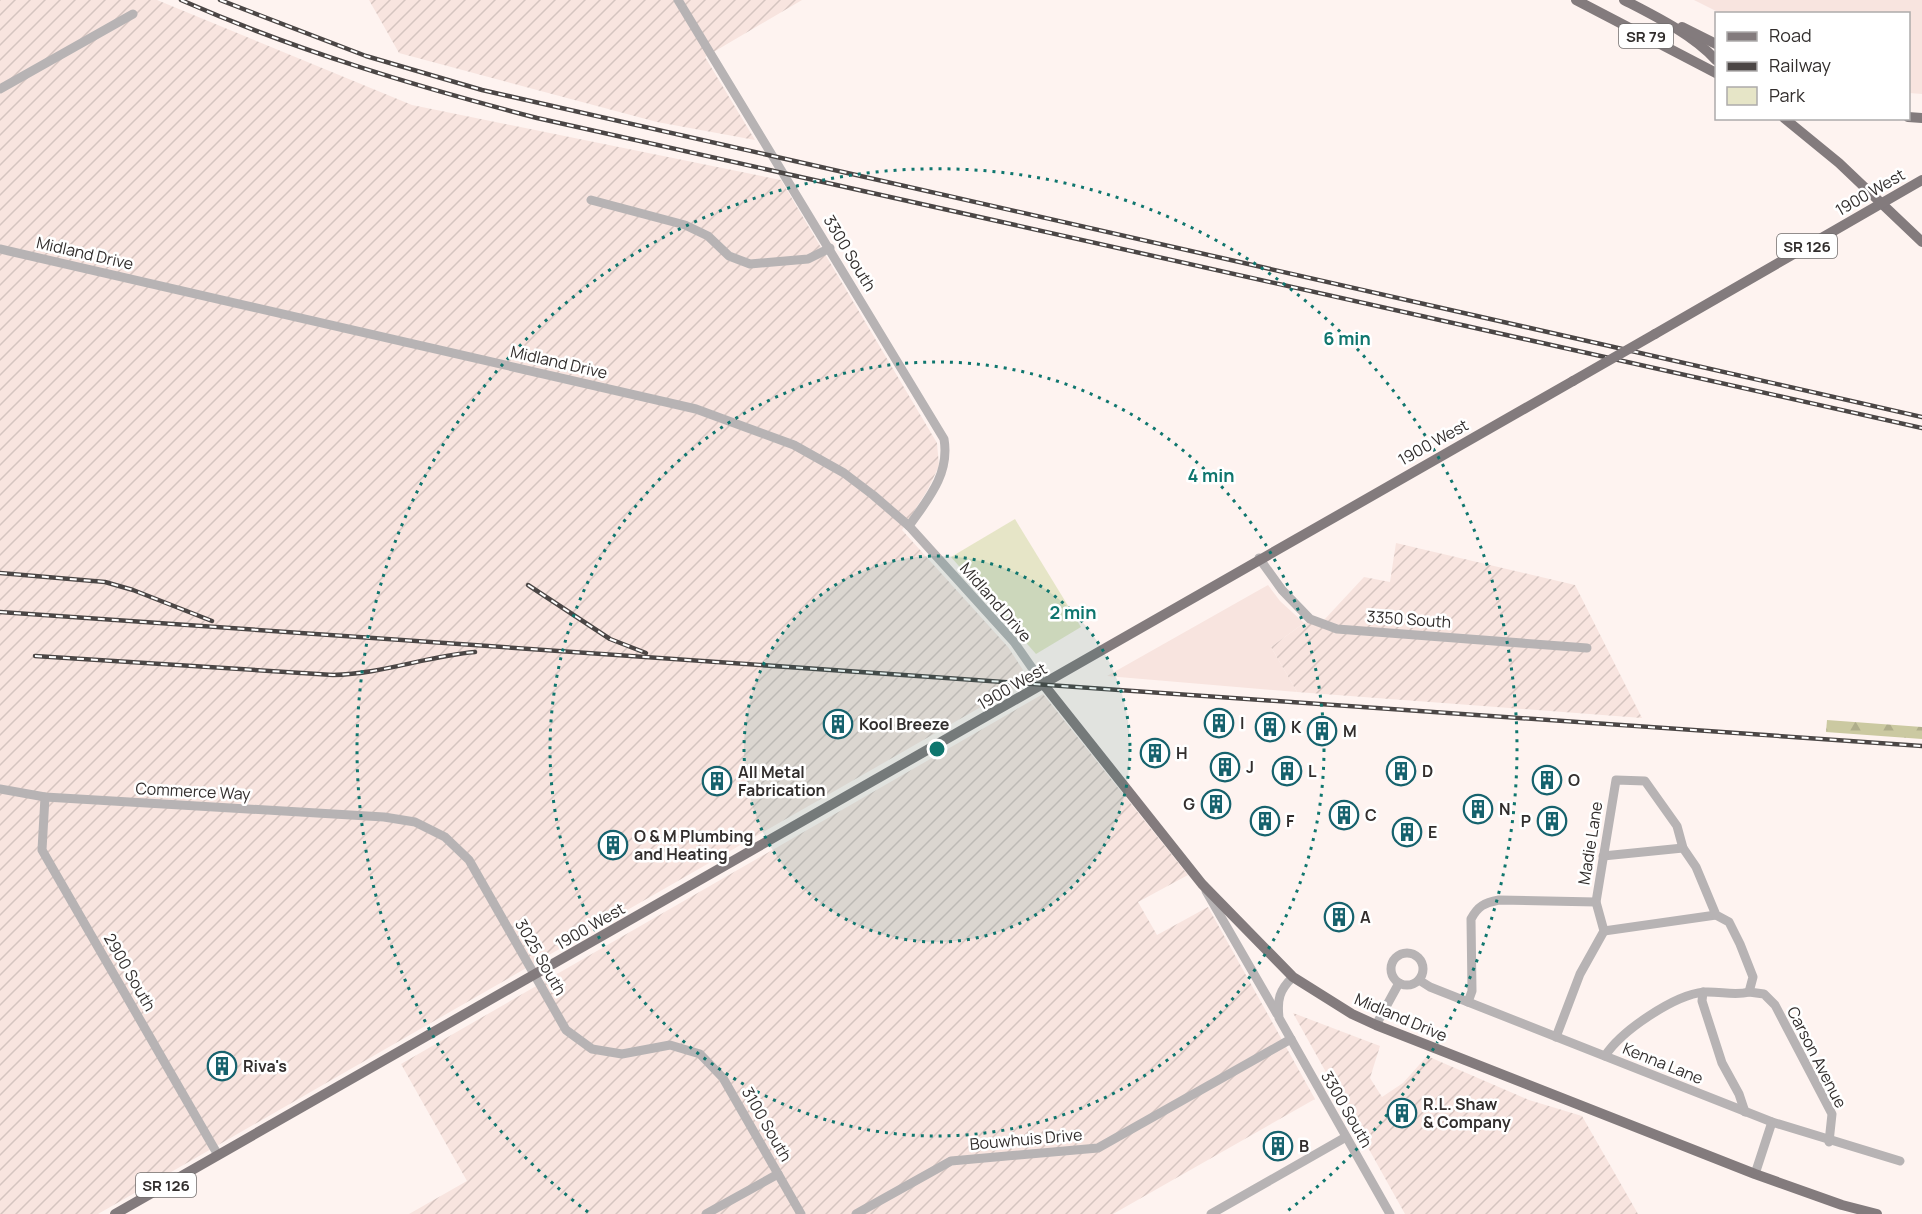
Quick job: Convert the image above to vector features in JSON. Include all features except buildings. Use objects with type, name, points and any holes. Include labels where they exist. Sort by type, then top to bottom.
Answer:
[{"type":"main road","name":"SR 79","points":[[1576,0],[1715,72]]},
{"type":"main road","name":"SR 79","points":[[1624,0],[1708,51],[1715,59]]},
{"type":"main road","points":[[1646,12],[1715,44]]},
{"type":"main road","points":[[1786,120],[1839,163],[1922,242]]},
{"type":"main road","name":"1900 West","points":[[115,1214],[1044,685],[1259,558],[1922,180]]},
{"type":"main road","name":"Midland Drive","points":[[1044,685],[1202,884],[1293,977],[1352,1014],[1376,1025],[1755,1174],[1842,1205],[1877,1214]]},
{"type":"street","name":"3300 South","points":[[681,1],[944,439],[947,454],[943,471],[933,492],[909,526]]},
{"type":"street","points":[[0,89],[133,14]]},
{"type":"street","points":[[591,200],[685,225],[708,236],[729,256],[750,264],[808,259],[830,248]]},
{"type":"street","name":"Midland Drive","points":[[0,249],[696,409],[758,431],[802,450],[844,473],[909,526],[1014,642],[1044,685]]},
{"type":"street","name":"3350 South","points":[[1259,558],[1282,590],[1310,619],[1336,629],[1587,648]]},
{"type":"street","name":"Madie Lane","points":[[1604,931],[1596,903],[1616,780],[1645,781],[1677,826],[1683,848]]},
{"type":"street","name":"Commerce Way","points":[[0,789],[45,797],[384,817]]},
{"type":"street","name":"2900 South","points":[[45,797],[42,850],[218,1155]]},
{"type":"street","name":"3025 South","points":[[384,817],[415,822],[445,837],[469,860],[566,1030],[592,1049],[622,1054],[670,1045],[700,1054]]},
{"type":"street","points":[[1603,856],[1683,848],[1696,867],[1716,915]]},
{"type":"street","name":"3300 South","points":[[1202,884],[1390,1214]]},
{"type":"street","points":[[1468,1002],[1472,991],[1470,919],[1476,909],[1484,903],[1499,900],[1596,903]]},
{"type":"street","points":[[1556,1037],[1580,974],[1604,931],[1716,915],[1729,922],[1753,977],[1749,992],[1738,995],[1702,992],[1671,1001],[1611,1046],[1605,1056]]},
{"type":"street","points":[[1405,952],[1415,954],[1422,962],[1424,971],[1419,980],[1410,985],[1399,983],[1392,975],[1392,963],[1395,958],[1405,952]]},
{"type":"street","points":[[1279,1018],[1277,999],[1284,985],[1293,977]]},
{"type":"street","name":"Kenna Lane","points":[[1419,980],[1468,1002],[1745,1112],[1829,1142],[1900,1161]]},
{"type":"street","points":[[1376,1025],[1399,983]]},
{"type":"street","points":[[1702,992],[1702,1001],[1722,1063],[1739,1094],[1745,1112]]},
{"type":"street","name":"Carson Avenue","points":[[1749,992],[1764,994],[1774,1005],[1833,1114],[1829,1142]]},
{"type":"street","name":"Bouwhuis Drive","points":[[856,1214],[951,1161],[1098,1148],[1291,1039]]},
{"type":"street","name":"3100 South","points":[[700,1054],[723,1078],[801,1214]]},
{"type":"street","points":[[1755,1174],[1772,1122]]},
{"type":"street","points":[[1211,1214],[1346,1137]]},
{"type":"street","points":[[706,1214],[778,1174]]},
{"type":"shaded area","points":[[0,0],[157,0],[412,105],[781,180],[937,443],[939,466],[927,491],[902,530],[1008,647],[1023,670],[1014,688],[98,1214],[0,1214]]},
{"type":"shaded area","points":[[369,0],[802,0],[705,57],[755,140],[657,122],[399,53]]},
{"type":"shaded area","points":[[1694,0],[1922,0],[1922,94],[1910,93],[1910,12],[1718,12]]},
{"type":"shaded area","points":[[1396,543],[1575,585],[1642,718],[1297,692],[1271,647],[1304,623],[1324,620],[1364,577],[1390,582]]},
{"type":"shaded area","points":[[1268,585],[1280,601],[1304,623],[1271,647],[1297,692],[1107,676]]},
{"type":"shaded area","points":[[1043,694],[1188,875],[1138,902],[1157,935],[1208,907],[1315,1099],[1113,1214],[409,1214],[467,1181],[401,1064]]},
{"type":"shaded area","points":[[1293,1013],[1380,1046],[1370,1078],[1382,1097],[1403,1083],[1427,1056],[1529,1100],[1582,1116],[1638,1214],[1405,1214]]},
{"type":"green space","points":[[1015,519],[1081,627],[1036,654],[951,557]]},
{"type":"green space","points":[[1827,720],[1922,727],[1922,739],[1826,732]]},
{"type":"railway","points":[[181,0],[268,35],[357,66],[537,118],[1922,428]]},
{"type":"railway","points":[[220,0],[366,56],[482,90],[1922,417]]},
{"type":"railway","points":[[0,573],[105,582],[133,590],[212,621]]},
{"type":"railway","points":[[528,585],[610,639],[646,653]]},
{"type":"railway","points":[[0,612],[1922,746]]},
{"type":"railway","points":[[35,656],[333,675],[369,672],[475,652]]},
{"type":"place","name":"I","points":[[1219,723]]},
{"type":"place","name":"Kool Breeze","points":[[838,724]]},
{"type":"place","name":"K","points":[[1270,727]]},
{"type":"place","name":"M","points":[[1322,731]]},
{"type":"place","name":"H","points":[[1155,753]]},
{"type":"place","name":"J","points":[[1225,767]]},
{"type":"place","name":"L","points":[[1287,771]]},
{"type":"place","name":"D","points":[[1401,771]]},
{"type":"place","name":"O","points":[[1547,780]]},
{"type":"place","name":"All Metal Fabrication","points":[[717,781]]},
{"type":"place","name":"G","points":[[1216,804]]},
{"type":"place","name":"N","points":[[1478,809]]},
{"type":"place","name":"C","points":[[1344,815]]},
{"type":"place","name":"F","points":[[1265,821]]},
{"type":"place","name":"P","points":[[1552,821]]},
{"type":"place","name":"E","points":[[1407,832]]},
{"type":"place","name":"O & M Plumbing and Heating","points":[[613,845]]},
{"type":"place","name":"A","points":[[1339,917]]},
{"type":"place","name":"Riva's","points":[[222,1066]]},
{"type":"place","name":"R.L. Shaw & Company","points":[[1402,1113]]},
{"type":"place","name":"B","points":[[1278,1146]]}]
